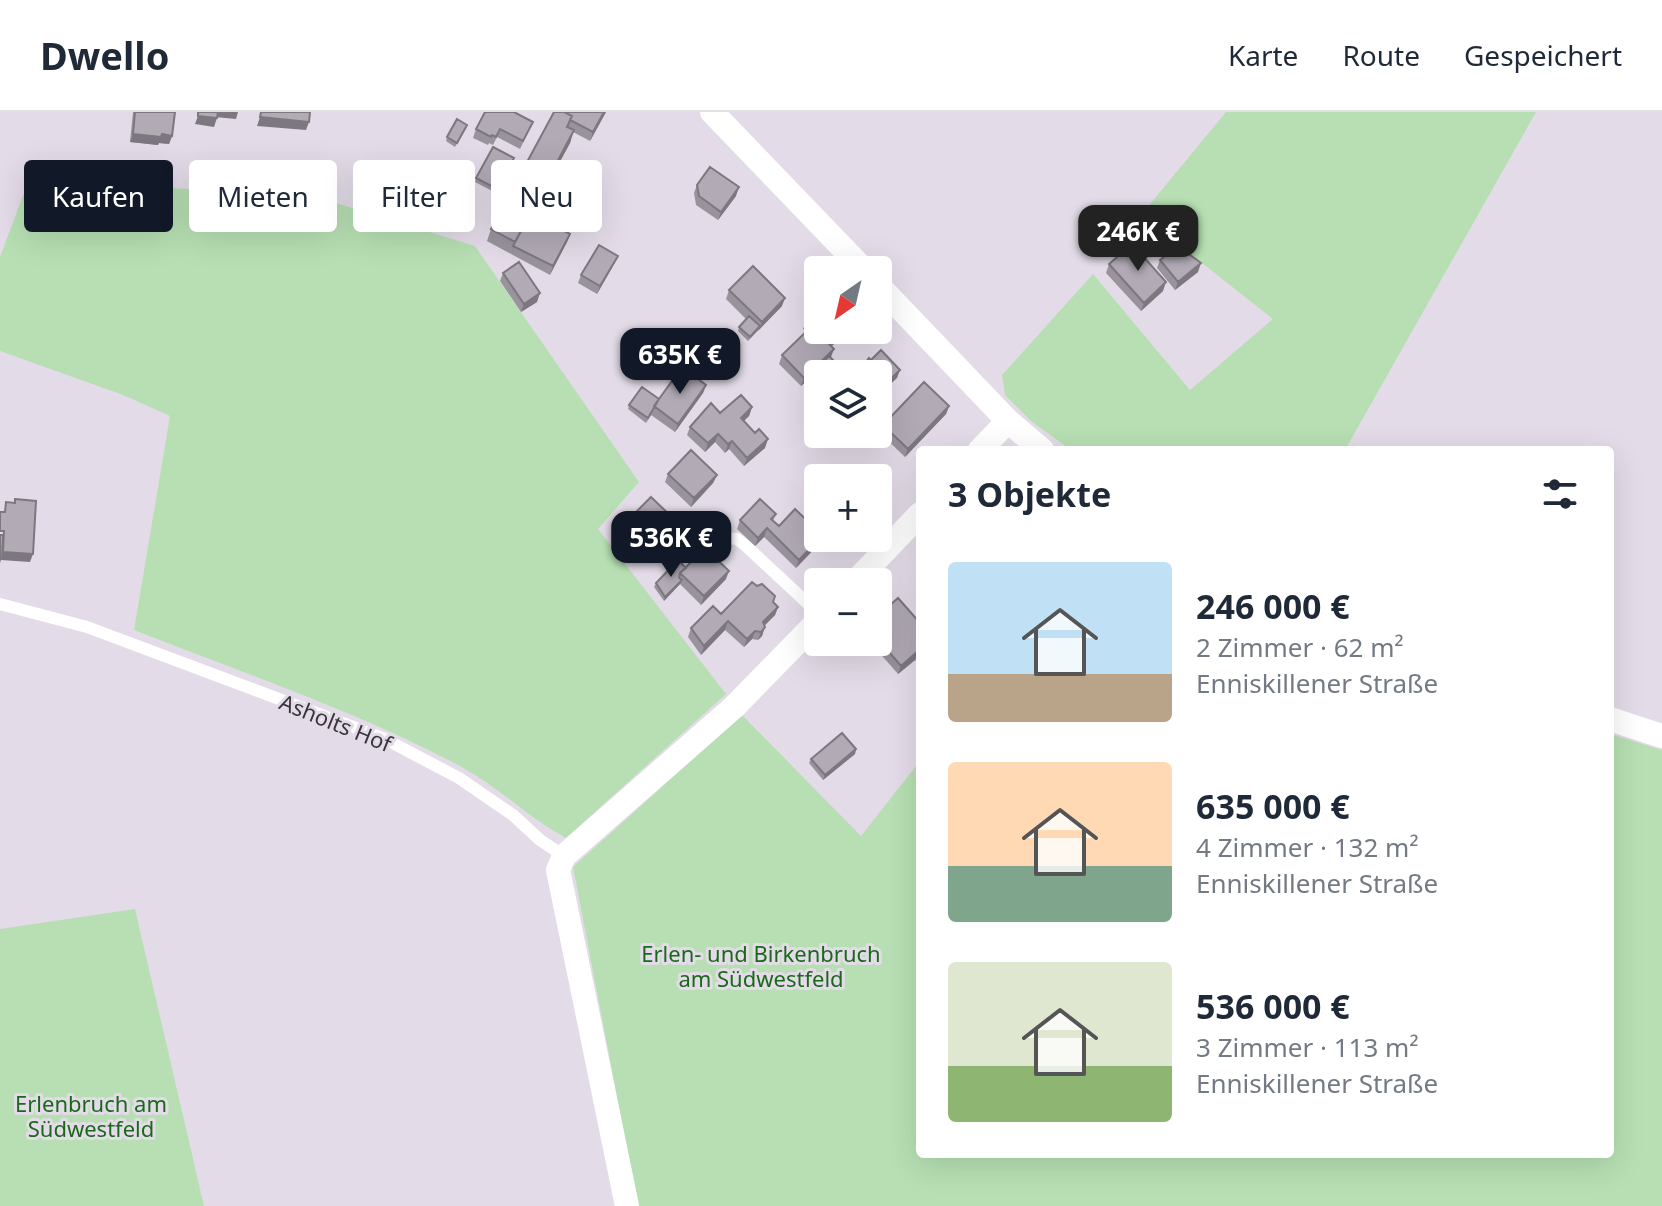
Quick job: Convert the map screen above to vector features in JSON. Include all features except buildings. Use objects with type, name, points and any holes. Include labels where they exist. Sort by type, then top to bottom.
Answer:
[{"type":"street","points":[[712,112],[851,256]]},
{"type":"street","points":[[892,300],[1008,421],[1037,446]]},
{"type":"street","points":[[984,446],[1008,421]]},
{"type":"street","points":[[868,568],[916,518]]},
{"type":"street","points":[[627,1206],[558,870],[564,856],[734,707],[804,635]]},
{"type":"street","points":[[1614,720],[1662,736]]},
{"type":"lane","points":[[697,521],[714,537],[737,539],[804,600]]},
{"type":"lane","name":"Asholts Hof","points":[[0,604],[87,627],[383,738],[459,778],[513,815],[540,840],[564,856]]},
{"type":"green space","points":[[1226,112],[1536,112],[1347,446],[1065,446],[1031,421],[1005,395],[1002,375],[1093,274],[1190,390],[1273,319],[1141,215]]},
{"type":"green space","points":[[173,188],[189,189],[189,232],[337,232],[337,203],[353,208],[353,232],[430,232],[475,246],[639,482],[598,529],[726,694],[566,838],[474,774],[421,746],[299,694],[134,630],[170,416],[123,395],[0,351],[0,257],[24,193],[24,232],[173,232]]},
{"type":"green space","name":"Erlen- und Birkenbruch am Südwestfeld","points":[[742,715],[861,836],[916,766],[916,1158],[1614,1158],[1614,735],[1662,750],[1662,1206],[638,1206],[573,867]]},
{"type":"green space","name":"Erlenbruch am Südwestfeld","points":[[135,909],[204,1206],[0,1206],[0,929]]}]
